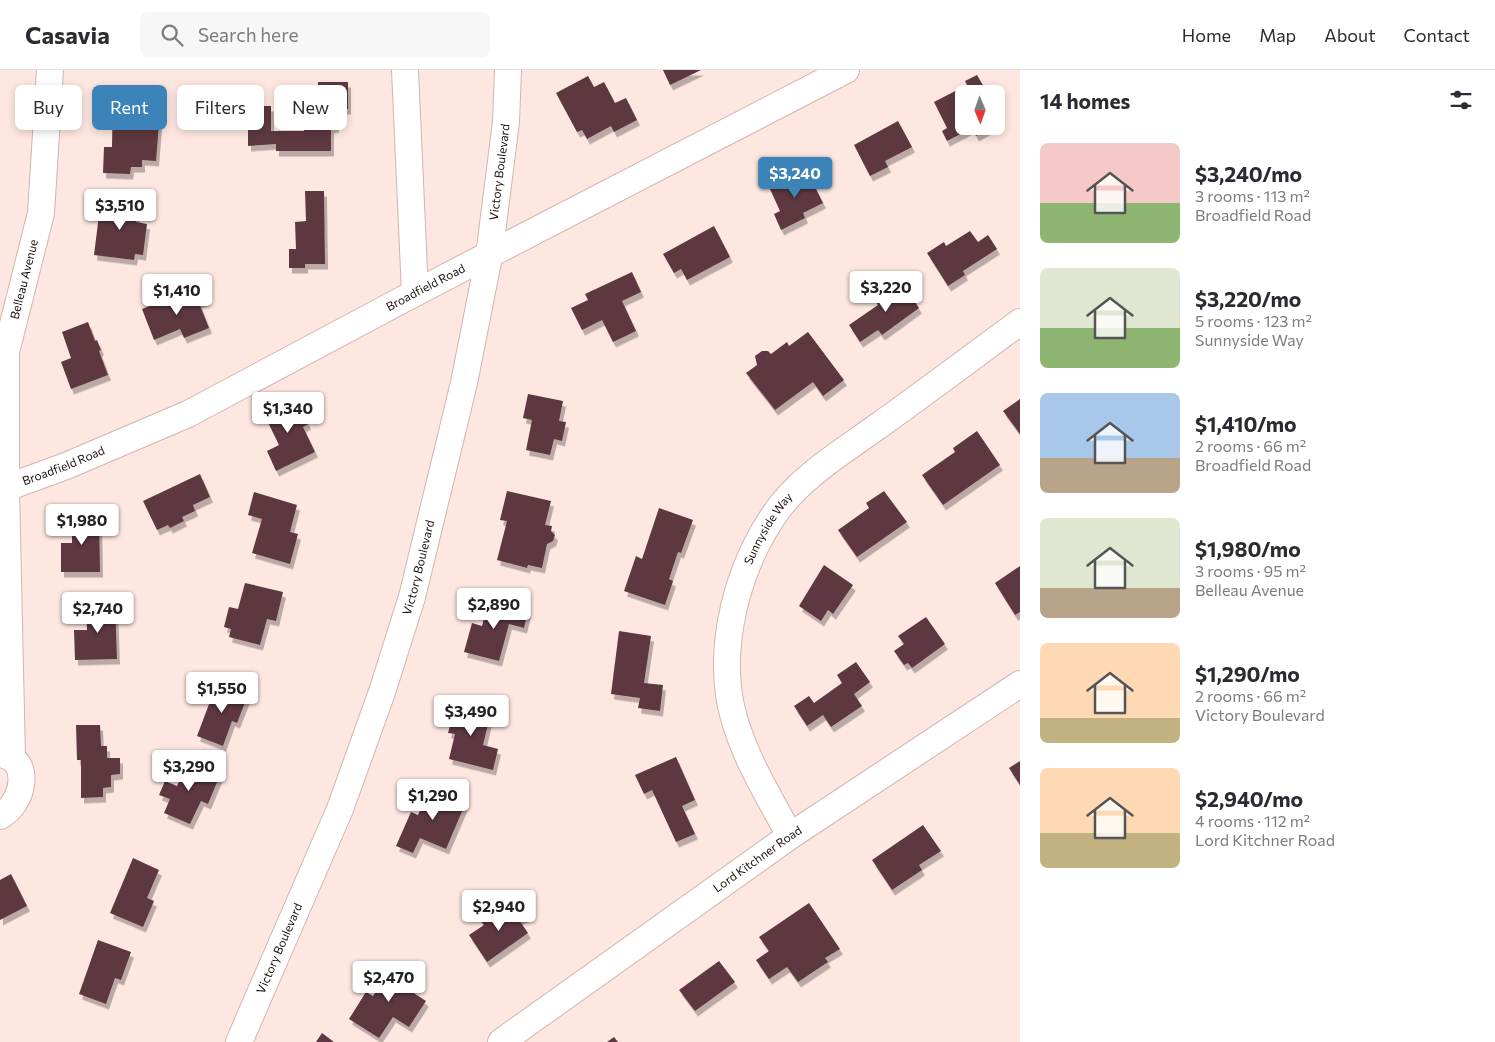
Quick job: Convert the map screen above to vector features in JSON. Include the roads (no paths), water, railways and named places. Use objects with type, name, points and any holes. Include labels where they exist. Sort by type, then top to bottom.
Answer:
[{"type":"street","name":"Belleau Avenue","points":[[0,816],[9,811],[20,796],[22,780],[19,768],[6,756],[3,489],[6,352],[41,213],[50,70]]},
{"type":"street","points":[[405,70],[415,293]]},
{"type":"street","name":"Victory Boulevard","points":[[239,1042],[340,809],[382,692],[412,597],[464,383],[489,256],[506,122],[508,70]]},
{"type":"street","name":"Broadfield Road","points":[[3,489],[66,466],[188,414],[415,293],[846,70]]},
{"type":"street","name":"Sunnyside Way","points":[[790,836],[756,773],[731,706],[728,670],[730,630],[737,594],[753,553],[774,515],[794,492],[814,474],[1020,322]]},
{"type":"street","name":"Lord Kitchner Road","points":[[502,1042],[790,836],[1020,684]]}]
